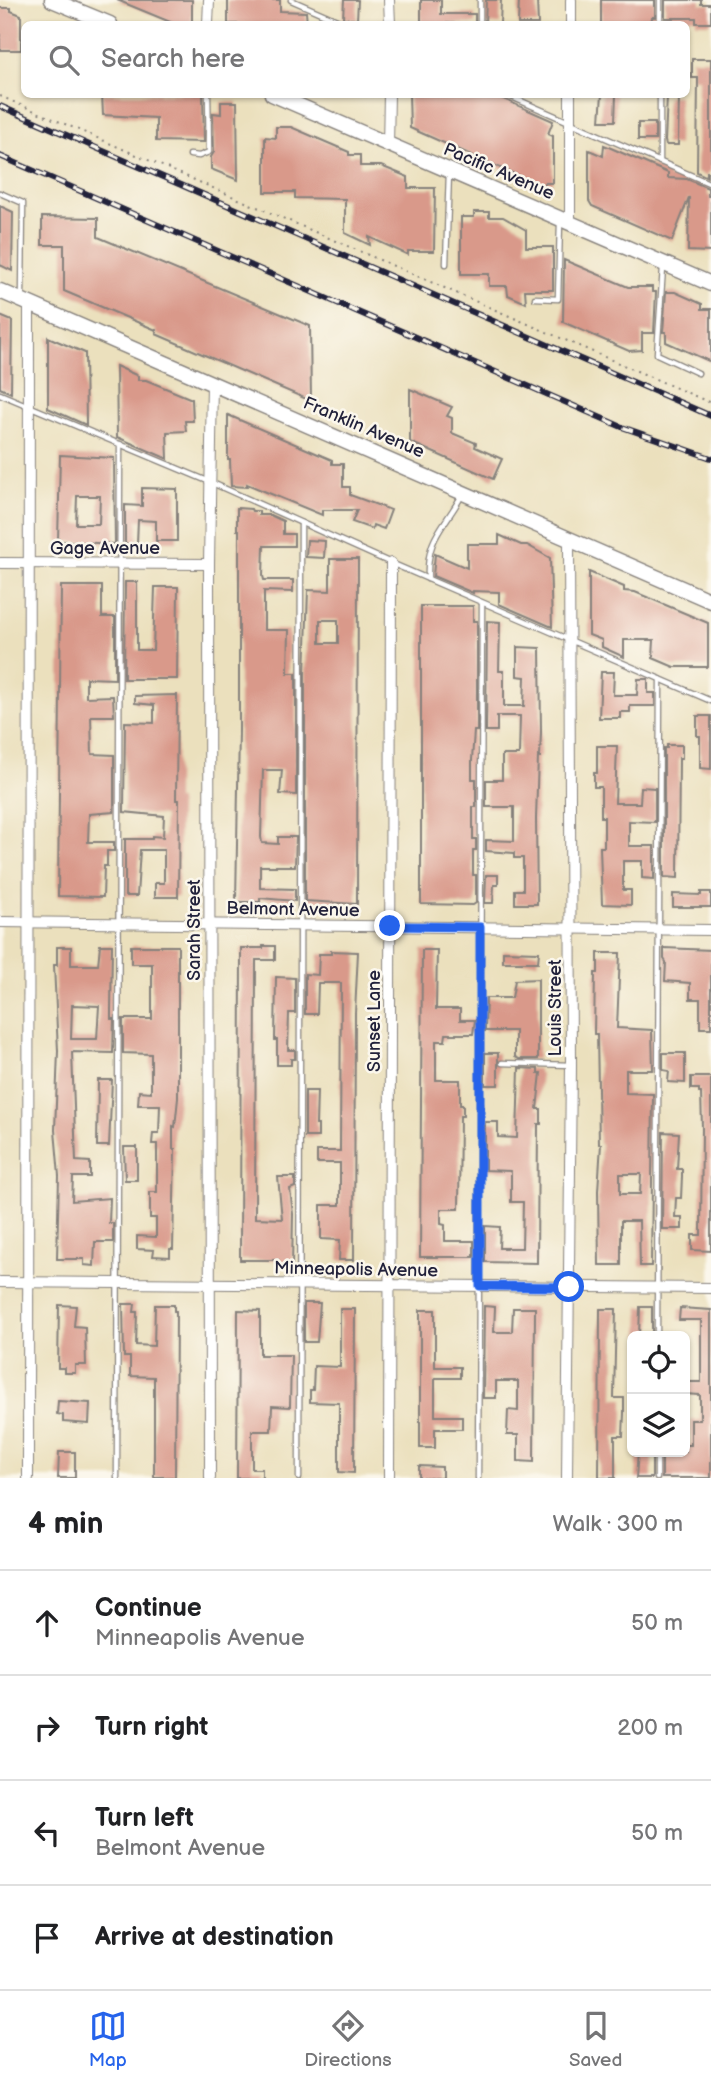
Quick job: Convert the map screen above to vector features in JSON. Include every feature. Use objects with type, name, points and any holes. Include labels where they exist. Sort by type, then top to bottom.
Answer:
[{"type":"main road","points":[[52,0],[103,21]]},
{"type":"main road","name":"Pacific Avenue","points":[[281,98],[711,284]]},
{"type":"main road","name":"Franklin Avenue","points":[[0,291],[711,601]]},
{"type":"street","points":[[208,21],[209,0]]},
{"type":"street","points":[[390,0],[390,21]]},
{"type":"street","points":[[571,0],[571,21]]},
{"type":"street","points":[[388,146],[389,98]]},
{"type":"street","points":[[565,219],[570,98]]},
{"type":"street","points":[[26,302],[30,407],[28,1478]]},
{"type":"street","name":"Sarah Street","points":[[210,1478],[209,564],[212,382]]},
{"type":"street","name":"Louis Street","points":[[568,1478],[571,641],[569,537]]},
{"type":"street","name":"Gage Avenue","points":[[0,563],[209,564]]},
{"type":"street","name":"Sunset Lane","points":[[389,1478],[391,563]]},
{"type":"street","name":"Belmont Avenue","points":[[0,922],[711,929]]},
{"type":"street","name":"Minneapolis Avenue","points":[[0,1282],[711,1288]]},
{"type":"lane","points":[[292,0],[340,21]]},
{"type":"lane","points":[[480,0],[480,21]]},
{"type":"lane","points":[[660,0],[660,21]]},
{"type":"lane","points":[[190,155],[199,156],[209,152],[208,98]]},
{"type":"lane","points":[[514,98],[711,184]]},
{"type":"lane","points":[[660,98],[660,162]]},
{"type":"lane","points":[[446,264],[449,171]]},
{"type":"lane","points":[[0,192],[23,202],[26,302]]},
{"type":"lane","points":[[535,298],[558,299],[565,219]]},
{"type":"lane","points":[[663,263],[657,354],[698,373]]},
{"type":"lane","points":[[0,394],[210,482],[711,701]]},
{"type":"lane","points":[[117,1478],[120,444]]},
{"type":"lane","points":[[428,579],[429,553],[433,540],[464,492]]},
{"type":"lane","points":[[299,1478],[301,523]]},
{"type":"lane","points":[[478,1478],[482,603]]},
{"type":"lane","points":[[657,1331],[660,679]]},
{"type":"lane","points":[[502,1063],[570,1065]]},
{"type":"lane","points":[[657,1457],[657,1478]]},
{"type":"path","points":[[0,96],[711,403]]},
{"type":"building","points":[[117,0],[192,0],[192,21],[168,21]]},
{"type":"building","points":[[228,0],[280,0],[280,11],[306,12],[307,21],[228,21]]},
{"type":"building","points":[[344,0],[358,0],[357,20],[343,18]]},
{"type":"building","points":[[421,0],[441,0],[441,14],[475,14],[475,21],[421,21]]},
{"type":"building","points":[[486,0],[501,0],[500,21],[485,21]]},
{"type":"building","points":[[519,0],[537,0],[538,21],[518,21]]},
{"type":"building","points":[[601,0],[655,0],[655,17],[652,17],[651,21],[601,21]]},
{"type":"building","points":[[665,0],[701,0],[701,4],[711,4],[711,23],[696,23],[696,18],[665,18]]},
{"type":"building","points":[[0,8],[11,8],[11,11],[21,15],[21,50],[0,50]]},
{"type":"building","points":[[692,59],[711,59],[711,172],[707,172],[707,177],[697,172],[698,78],[692,78]]},
{"type":"building","points":[[102,98],[203,98],[204,142],[156,141],[156,118],[103,115]]},
{"type":"building","points":[[409,98],[501,98],[553,121],[548,134],[553,136],[553,183],[545,183],[544,187],[410,128]]},
{"type":"building","points":[[602,98],[616,98],[615,121],[600,121]]},
{"type":"building","points":[[667,98],[679,98],[678,145],[666,145]]},
{"type":"building","points":[[221,102],[237,102],[238,180],[211,169],[214,152],[213,113],[221,114]]},
{"type":"building","points":[[638,123],[655,123],[655,140],[638,140]]},
{"type":"building","points":[[276,127],[291,127],[349,152],[349,155],[360,155],[360,166],[381,166],[408,177],[408,188],[435,188],[434,251],[408,251],[408,255],[369,237],[370,245],[345,233],[345,199],[295,198],[295,192],[265,192],[265,137],[276,138]]},
{"type":"building","points":[[604,145],[668,173],[668,178],[687,179],[708,188],[708,196],[711,196],[711,252],[688,251],[689,197],[672,241],[592,206],[589,201],[589,150],[603,156]]},
{"type":"building","points":[[0,206],[13,212],[12,271],[0,265]]},
{"type":"building","points":[[474,212],[489,212],[489,217],[503,217],[526,230],[526,247],[553,247],[553,290],[525,290],[526,303],[508,295],[507,286],[489,286],[489,274],[461,274],[461,217],[474,217]]},
{"type":"building","points":[[42,217],[98,218],[98,237],[310,326],[311,401],[64,291],[64,245],[42,245]]},
{"type":"building","points":[[564,260],[628,287],[652,287],[652,292],[656,292],[654,333],[642,333],[642,350],[629,351],[563,322]]},
{"type":"building","points":[[666,292],[675,292],[702,304],[702,309],[711,309],[711,362],[666,342],[666,332],[663,332]]},
{"type":"building","points":[[0,316],[12,321],[11,393],[0,388]]},
{"type":"building","points":[[48,337],[85,353],[86,425],[48,408]]},
{"type":"building","points":[[116,366],[138,376],[138,380],[146,380],[192,399],[193,421],[185,421],[186,431],[167,432],[168,459],[117,437]]},
{"type":"building","points":[[410,389],[452,407],[447,416],[452,418],[452,433],[476,443],[475,447],[502,459],[493,479],[410,442]]},
{"type":"building","points":[[228,415],[332,460],[332,464],[343,464],[343,487],[350,487],[350,495],[391,510],[384,529],[373,525],[372,529],[352,522],[357,510],[322,510],[322,515],[247,484],[247,487],[231,486]]},
{"type":"building","points":[[60,455],[114,458],[115,544],[58,541]],"holes":[[[77,496],[100,496],[99,524],[76,524]]]},
{"type":"building","points":[[142,488],[177,489],[177,541],[156,541],[156,521],[138,520],[137,544],[125,544],[125,505],[142,506]]},
{"type":"building","points":[[237,508],[259,511],[259,515],[270,515],[283,521],[283,534],[294,534],[294,546],[264,546],[263,576],[264,580],[293,580],[293,592],[264,591],[264,630],[289,630],[288,673],[296,673],[296,795],[280,794],[282,770],[263,770],[261,837],[262,843],[278,844],[278,837],[296,837],[295,866],[260,866],[260,888],[295,889],[295,901],[260,898],[260,902],[236,902],[239,730]]},
{"type":"building","points":[[499,535],[527,545],[550,558],[552,627],[499,604],[499,592],[473,593],[433,576],[435,554],[467,568],[467,544],[499,544]]},
{"type":"building","points":[[307,540],[325,541],[324,558],[306,557]]},
{"type":"building","points":[[330,559],[358,559],[357,904],[305,901],[305,674],[308,590],[330,591]],"holes":[[[320,620],[338,620],[338,643],[320,643]]]},
{"type":"building","points":[[589,572],[624,587],[624,591],[635,592],[708,623],[708,667],[674,667],[653,658],[654,640],[624,640],[624,657],[602,647],[602,640],[589,635]]},
{"type":"building","points":[[125,582],[137,582],[137,650],[153,650],[155,587],[178,587],[177,679],[124,679]]},
{"type":"building","points":[[61,586],[102,586],[102,617],[115,617],[115,679],[86,678],[86,697],[113,696],[114,716],[91,716],[92,754],[114,755],[114,812],[89,814],[88,842],[114,842],[114,851],[107,851],[107,866],[104,866],[103,897],[58,896]]},
{"type":"building","points":[[421,606],[473,606],[473,621],[477,621],[477,731],[474,731],[472,760],[472,779],[476,779],[473,839],[476,839],[476,850],[473,850],[473,875],[476,875],[476,903],[473,905],[421,904]]},
{"type":"building","points":[[487,621],[500,622],[499,671],[504,671],[504,706],[524,706],[525,677],[517,676],[517,647],[540,648],[537,904],[515,904],[515,890],[523,890],[523,858],[514,858],[514,853],[486,851],[486,840],[514,841],[514,807],[486,807],[486,780],[502,780],[502,755],[519,755],[520,716],[497,716],[497,731],[486,731]]},
{"type":"building","points":[[601,672],[614,672],[613,695],[637,695],[638,679],[648,679],[648,693],[655,693],[655,706],[630,706],[630,712],[620,712],[620,718],[599,718]]},
{"type":"building","points":[[177,695],[178,897],[155,897],[155,883],[164,883],[164,850],[140,850],[137,896],[125,896],[125,839],[163,837],[164,816],[124,812],[125,722],[154,723],[154,705],[135,703],[135,696]]},
{"type":"building","points":[[697,716],[711,716],[711,769],[700,768]]},
{"type":"building","points":[[667,745],[682,745],[682,758],[679,758],[678,878],[664,877],[664,748],[667,748]]},
{"type":"building","points":[[597,746],[617,746],[615,803],[640,803],[641,787],[655,788],[655,822],[629,821],[629,846],[654,846],[654,879],[642,878],[642,861],[623,861],[623,890],[631,890],[631,905],[602,904],[600,847],[604,847],[604,817],[601,817],[601,787],[594,787]]},
{"type":"building","points":[[486,875],[498,875],[498,885],[494,885],[493,903],[485,903]]},
{"type":"building","points":[[701,892],[711,892],[711,907],[673,907],[673,894],[701,895]]},
{"type":"building","points":[[100,945],[112,945],[113,1053],[72,1052],[76,1161],[90,1162],[90,1177],[73,1177],[72,1201],[110,1198],[109,1223],[113,1223],[113,1242],[95,1242],[94,1266],[84,1265],[84,1259],[57,1259],[59,1176],[55,1130],[58,1051],[54,965],[57,965],[57,947],[71,947],[71,965],[98,965]],"holes":[[[72,1005],[99,1006],[97,1039],[71,1039]]]},
{"type":"building","points":[[131,946],[178,946],[178,1098],[175,1127],[173,1126],[173,1249],[170,1249],[170,1257],[153,1256],[154,1250],[137,1249],[137,1236],[156,1237],[156,1218],[150,1218],[150,1192],[157,1192],[157,1144],[152,1144],[153,1133],[159,1133],[160,1105],[138,1105],[139,1091],[151,1092],[151,1054],[123,1053],[123,1019],[152,1019],[152,964],[131,964]]},
{"type":"building","points":[[275,946],[275,960],[256,960],[255,1218],[282,1219],[278,1177],[295,1177],[295,1187],[290,1189],[293,1214],[292,1267],[277,1266],[278,1260],[240,1260],[241,948]]},
{"type":"building","points":[[664,948],[711,950],[711,1028],[700,1028],[700,999],[690,999],[690,983],[665,981]]},
{"type":"building","points":[[422,950],[437,950],[436,1009],[460,1009],[460,1020],[475,1020],[473,1034],[446,1034],[445,1041],[436,1041],[436,1080],[460,1080],[460,1105],[463,1105],[463,1116],[460,1116],[459,1209],[441,1209],[441,1224],[445,1225],[445,1241],[474,1241],[474,1257],[420,1257]]},
{"type":"building","points":[[331,951],[358,952],[355,1013],[354,1260],[339,1260],[340,1240],[321,1239],[321,1205],[340,1205],[340,1163],[317,1163],[317,1151],[340,1151],[341,983],[318,983],[317,1014],[305,1014],[305,974],[318,975],[319,954],[331,954]]},
{"type":"building","points":[[503,951],[539,952],[538,962],[503,962]]},
{"type":"building","points":[[598,953],[620,953],[617,1028],[652,1030],[653,1070],[626,1070],[626,1093],[653,1094],[651,1266],[640,1266],[639,1221],[621,1221],[621,1265],[599,1265],[598,1191],[601,1144],[597,1034],[594,1034],[595,973],[598,973]],"holes":[[[620,1174],[641,1174],[640,1194],[620,1194]]]},
{"type":"building","points":[[276,977],[295,978],[295,1013],[289,1013],[288,1050],[295,1050],[295,1059],[291,1059],[291,1065],[277,1065]]},
{"type":"building","points":[[538,979],[538,1059],[519,1059],[515,1057],[515,1031],[485,1031],[486,998],[512,998],[515,980]]},
{"type":"building","points":[[485,1053],[498,1053],[498,1085],[485,1085]]},
{"type":"building","points":[[663,1053],[685,1053],[685,1083],[668,1082],[669,1071],[663,1070]]},
{"type":"building","points":[[519,1068],[538,1069],[538,1073],[541,1073],[537,1109],[541,1109],[541,1124],[538,1124],[537,1263],[485,1262],[485,1226],[500,1227],[499,1248],[522,1248],[523,1202],[511,1202],[511,1173],[485,1170],[485,1122],[498,1122],[498,1137],[517,1138]]},
{"type":"building","points":[[691,1077],[711,1077],[711,1251],[692,1250],[692,1235],[701,1235],[702,1128],[701,1093],[699,1089],[691,1089]]},
{"type":"building","points":[[98,1080],[112,1080],[109,1146],[97,1146]]},
{"type":"building","points":[[305,1091],[317,1091],[318,1137],[305,1137]]},
{"type":"building","points":[[663,1132],[679,1133],[677,1169],[682,1169],[681,1198],[676,1198],[675,1217],[682,1217],[682,1229],[662,1229]]},
{"type":"building","points":[[124,1147],[137,1147],[137,1180],[125,1180]]},
{"type":"building","points":[[304,1303],[320,1303],[317,1342],[304,1342]]},
{"type":"building","points":[[123,1304],[135,1304],[136,1345],[154,1346],[155,1305],[174,1305],[176,1311],[175,1477],[154,1477],[154,1377],[130,1376],[130,1357],[124,1357]]},
{"type":"building","points":[[59,1305],[76,1306],[74,1326],[85,1327],[86,1365],[75,1365],[75,1373],[64,1373],[64,1368],[58,1368]]},
{"type":"building","points":[[484,1306],[495,1307],[494,1332],[512,1332],[513,1308],[535,1308],[534,1462],[518,1461],[518,1435],[507,1435],[508,1410],[518,1411],[518,1381],[496,1381],[496,1398],[483,1398]]},
{"type":"building","points":[[640,1307],[652,1307],[652,1331],[639,1331]]},
{"type":"building","points":[[680,1308],[711,1310],[711,1478],[662,1478],[662,1457],[690,1457],[691,1420],[700,1420],[700,1395],[690,1394],[690,1382],[701,1382],[701,1320],[679,1320]]},
{"type":"building","points":[[340,1309],[355,1309],[354,1473],[339,1472],[339,1403],[310,1402],[314,1366],[340,1367]]},
{"type":"building","points":[[600,1309],[616,1309],[614,1398],[624,1398],[623,1436],[615,1436],[615,1478],[599,1478]]},
{"type":"building","points":[[238,1310],[260,1311],[260,1355],[291,1355],[290,1407],[272,1406],[271,1431],[252,1431],[252,1469],[262,1469],[262,1478],[237,1478]]},
{"type":"building","points":[[420,1310],[435,1310],[435,1367],[460,1367],[460,1378],[435,1378],[435,1416],[462,1416],[462,1429],[435,1429],[435,1448],[420,1448]]},
{"type":"building","points":[[58,1401],[90,1403],[89,1424],[63,1422],[63,1415],[57,1414]]},
{"type":"building","points":[[59,1452],[75,1452],[75,1478],[58,1478]]},
{"type":"building","points":[[638,1457],[652,1457],[652,1478],[636,1478]]},
{"type":"building","points":[[419,1466],[442,1467],[442,1478],[419,1478]]},
{"type":"railway","points":[[0,106],[711,416]]},
{"type":"railway","points":[[0,156],[622,427],[711,458]]},
{"type":"route","points":[[390,926],[480,927],[480,1286],[569,1287]]}]
